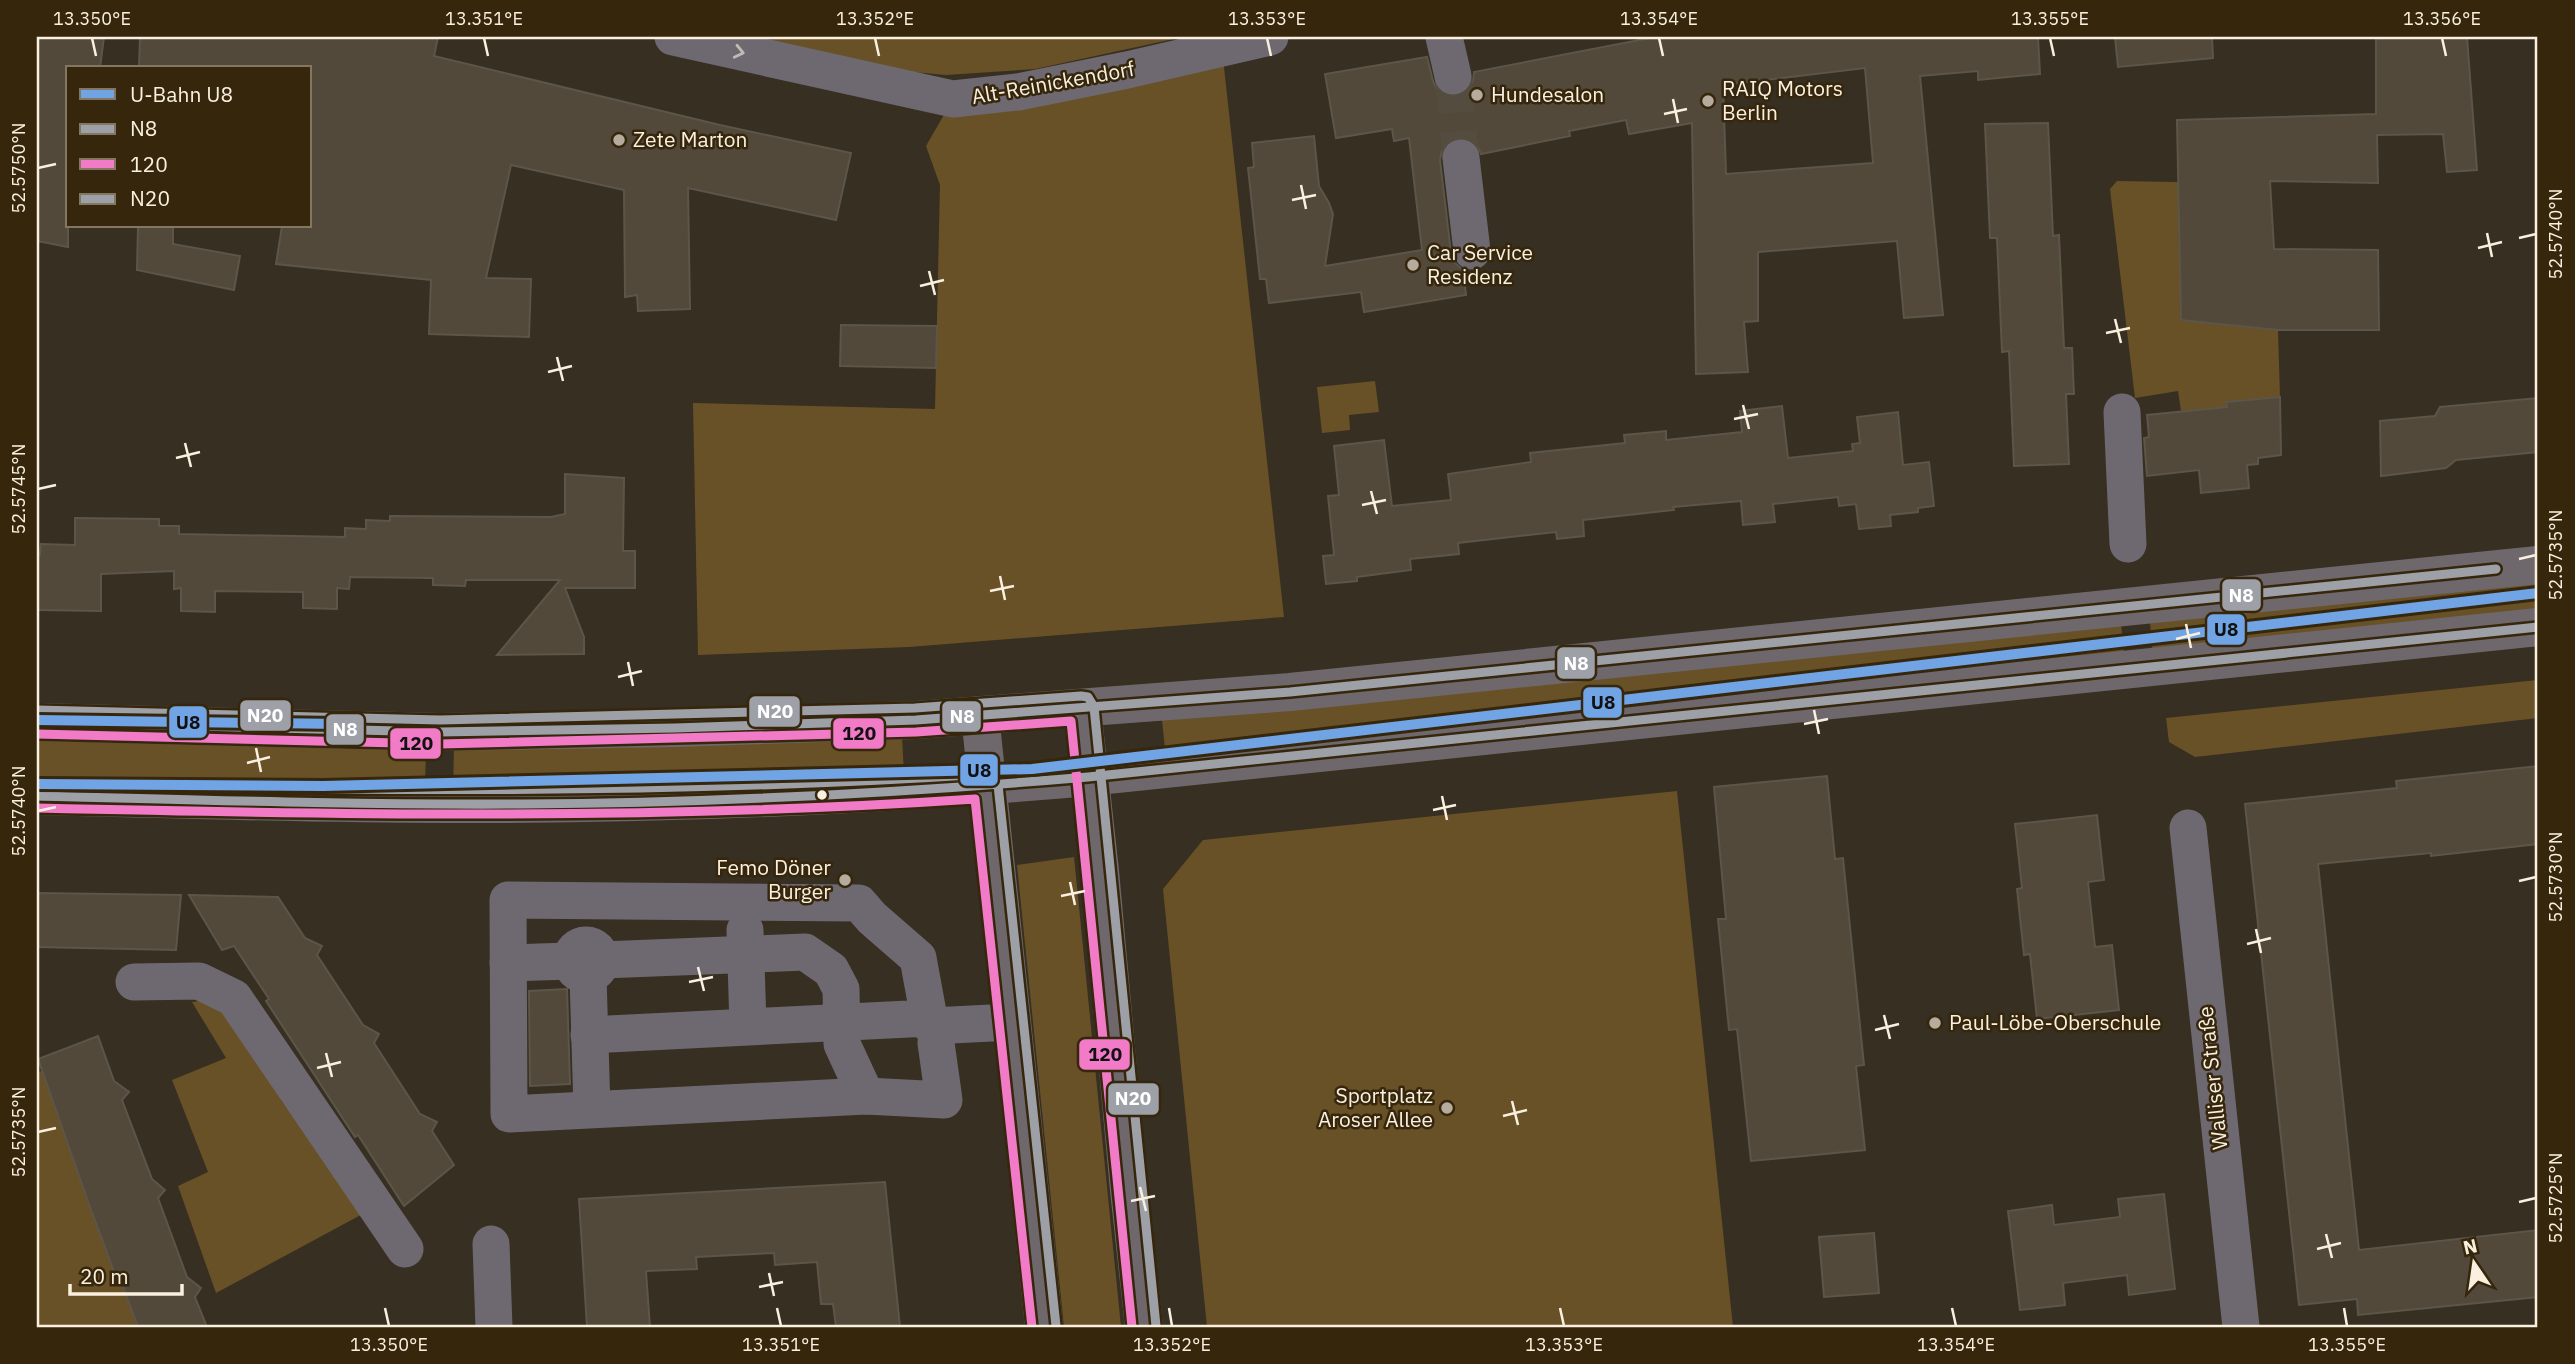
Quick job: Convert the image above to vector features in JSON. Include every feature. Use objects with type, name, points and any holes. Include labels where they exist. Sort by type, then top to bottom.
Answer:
[{"type":"main road","points":[[37,722],[488,731],[902,721],[1290,692],[2538,565]]},
{"type":"main road","points":[[37,796],[487,804],[822,797],[986,786],[2538,627]]},
{"type":"main road","points":[[1082,708],[1144,1327]]},
{"type":"main road","points":[[980,715],[1044,1327]]},
{"type":"street","name":"Alt-Reinickendorf","points":[[673,37],[953,99],[1018,92],[1269,37]]},
{"type":"street","points":[[1444,37],[1453,76]]},
{"type":"street","points":[[1461,158],[1472,251]]},
{"type":"street","points":[[2122,412],[2128,544]]},
{"type":"street","name":"Walliser Straße","points":[[2188,828],[2241,1327]]},
{"type":"street","points":[[585,899],[592,1109]]},
{"type":"street","points":[[585,899],[859,903],[918,958],[944,1100],[866,1096],[509,1114],[508,900],[585,899]]},
{"type":"street","points":[[745,901],[748,1026]]},
{"type":"street","points":[[508,963],[805,952],[831,970],[841,989],[842,1033],[866,1096]]},
{"type":"street","points":[[134,982],[199,981],[234,998],[405,1249]]},
{"type":"street","points":[[590,1045],[932,1029],[1012,1022]]},
{"type":"street","points":[[590,1045],[748,1026],[842,1033]]},
{"type":"street","points":[[491,1244],[494,1327]]},
{"type":"shaded area","points":[[752,37],[1183,37],[1035,69],[946,75],[903,71]]},
{"type":"shaded area","points":[[1222,49],[1284,617],[909,647],[698,655],[693,403],[935,409],[940,185],[926,146],[953,99]]},
{"type":"shaded area","points":[[2117,181],[2179,182],[2278,330],[2280,397],[2226,402],[2228,417],[2205,419],[2203,409],[2181,411],[2178,391],[2135,398],[2110,189]]},
{"type":"shaded area","points":[[1375,381],[1379,412],[1349,415],[1350,430],[1322,433],[1317,387]]},
{"type":"shaded area","points":[[2538,581],[2538,610],[2152,649],[2150,621]]},
{"type":"shaded area","points":[[2121,624],[2124,653],[1165,749],[1162,720]]},
{"type":"shaded area","points":[[2538,680],[2538,718],[2195,757],[2169,742],[2166,718]]},
{"type":"shaded area","points":[[37,737],[426,747],[425,787],[37,779]]},
{"type":"shaded area","points":[[902,737],[904,774],[614,787],[453,788],[454,748]]},
{"type":"shaded area","name":"Sportplatz Aroser Allee","points":[[1677,791],[1733,1327],[1207,1327],[1163,889],[1203,840]]},
{"type":"shaded area","points":[[1074,857],[1121,1327],[1064,1327],[1017,865]]},
{"type":"shaded area","points":[[208,1000],[226,1009],[283,1103],[370,1210],[216,1293],[178,1186],[208,1172],[172,1080],[226,1058],[192,1002]]},
{"type":"shaded area","points":[[43,1071],[119,1285],[122,1284],[138,1327],[37,1327],[37,1072]]},
{"type":"building","points":[[37,37],[104,37],[100,66],[66,66],[68,247],[37,241]]},
{"type":"building","points":[[140,37],[438,37],[434,56],[720,125],[851,153],[836,220],[688,188],[690,309],[638,311],[637,295],[625,297],[624,190],[511,165],[486,278],[531,279],[529,337],[429,334],[431,280],[276,264],[282,228],[312,228],[312,66],[139,66]]},
{"type":"building","points":[[1655,37],[2038,37],[2040,74],[1978,80],[1978,71],[1920,76],[1943,315],[1904,318],[1897,241],[1758,252],[1758,321],[1744,322],[1748,372],[1696,374],[1692,123],[1629,134],[1626,120],[1569,131],[1570,136],[1481,154],[1477,145],[1469,139],[1458,137],[1448,142],[1442,150],[1440,160],[1451,253],[1455,263],[1463,270],[1466,295],[1364,312],[1361,292],[1269,303],[1266,279],[1260,279],[1248,168],[1254,167],[1252,143],[1314,136],[1319,186],[1333,214],[1325,266],[1422,250],[1409,138],[1394,141],[1392,129],[1336,138],[1325,74],[1427,57],[1437,90],[1446,96],[1457,97],[1468,91],[1474,72]],"holes":[[[1865,68],[1873,163],[1726,174],[1723,85]]]},
{"type":"building","points":[[2115,37],[2212,37],[2213,58],[2118,67]]},
{"type":"building","points":[[2376,37],[2467,37],[2477,170],[2447,172],[2443,134],[2377,135],[2378,183],[2270,181],[2274,249],[2378,250],[2379,330],[2278,330],[2181,320],[2177,120],[2376,114]]},
{"type":"building","points":[[2048,123],[2053,236],[2059,235],[2064,348],[2072,348],[2074,394],[2066,394],[2069,464],[2014,466],[2009,351],[2002,352],[1997,238],[1990,238],[1985,124]]},
{"type":"building","points":[[138,228],[173,228],[173,244],[240,256],[234,290],[137,270]]},
{"type":"building","points":[[841,325],[937,326],[936,368],[840,366]]},
{"type":"building","points":[[2280,397],[2281,455],[2258,458],[2258,464],[2247,465],[2249,488],[2201,493],[2199,470],[2147,476],[2144,438],[2149,437],[2147,415],[2227,407],[2226,402]]},
{"type":"building","points":[[2538,398],[2538,452],[2456,460],[2446,468],[2381,476],[2380,421],[2435,416],[2440,407]]},
{"type":"building","points":[[1782,406],[1788,458],[1853,451],[1852,444],[1860,443],[1857,417],[1898,412],[1903,465],[1929,462],[1934,506],[1918,508],[1918,512],[1890,515],[1891,526],[1859,529],[1856,504],[1839,506],[1838,497],[1773,504],[1775,522],[1743,525],[1741,501],[1673,507],[1674,510],[1583,520],[1584,536],[1557,539],[1556,532],[1458,543],[1459,554],[1410,559],[1411,570],[1326,584],[1323,556],[1334,555],[1328,496],[1339,495],[1334,446],[1384,440],[1392,506],[1451,500],[1448,474],[1531,462],[1530,453],[1625,443],[1624,435],[1666,431],[1666,440],[1742,432],[1740,411]]},
{"type":"building","points":[[565,474],[624,478],[623,551],[635,551],[635,588],[565,588],[584,637],[584,654],[497,655],[560,580],[466,580],[465,586],[433,585],[433,578],[350,577],[349,589],[337,588],[337,609],[303,608],[303,592],[215,591],[215,612],[181,611],[181,588],[174,589],[174,571],[101,574],[101,611],[37,610],[37,555],[40,555],[41,544],[75,545],[75,518],[159,519],[159,526],[179,526],[179,534],[345,537],[345,528],[366,529],[366,520],[390,521],[390,516],[551,517],[565,514]]},
{"type":"building","points":[[2538,766],[2538,844],[2431,856],[2431,853],[2318,864],[2359,1250],[2538,1230],[2538,1297],[2358,1315],[2357,1299],[2299,1305],[2245,804],[2397,788],[2396,781]]},
{"type":"building","points":[[1827,776],[1835,859],[1843,858],[1864,1065],[1856,1066],[1865,1150],[1751,1161],[1737,1029],[1729,1030],[1718,919],[1726,919],[1714,787]]},
{"type":"building","points":[[2097,815],[2104,880],[2088,882],[2095,947],[2112,945],[2119,1010],[2037,1019],[2030,954],[2024,955],[2017,889],[2022,888],[2015,824]]},
{"type":"building","points":[[37,893],[181,895],[176,950],[37,947]]},
{"type":"building","points":[[189,895],[278,897],[305,938],[322,946],[317,955],[363,1025],[379,1034],[374,1043],[420,1114],[437,1122],[432,1131],[454,1165],[404,1206],[358,1135],[355,1137],[266,1001],[269,999],[234,946],[222,950]]},
{"type":"building","points":[[567,989],[570,1084],[530,1086],[529,991]]},
{"type":"building","points":[[98,1036],[114,1081],[129,1092],[122,1100],[152,1179],[165,1190],[158,1198],[187,1277],[201,1288],[195,1297],[207,1327],[138,1327],[122,1284],[119,1285],[38,1059]]},
{"type":"building","points":[[885,1182],[900,1327],[836,1327],[833,1304],[821,1304],[817,1262],[775,1265],[774,1253],[696,1257],[697,1269],[646,1271],[650,1327],[587,1327],[579,1199]]},
{"type":"building","points":[[2164,1194],[2175,1289],[2129,1295],[2127,1275],[2063,1283],[2065,1305],[2020,1310],[2008,1211],[2052,1205],[2054,1225],[2120,1217],[2118,1199]]},
{"type":"building","points":[[1874,1233],[1879,1293],[1824,1297],[1819,1237]]},
{"type":"tunnel","points":[[1453,76],[1461,158]]},
{"type":"metro line","name":"U8","points":[[37,784],[323,786],[1032,769],[2538,593]]},
{"type":"metro line","name":"U8","points":[[37,720],[339,724]]},
{"type":"transit line","name":"N8","points":[[37,722],[440,732],[916,720],[1290,692],[2496,569]]},
{"type":"transit line","name":"N8","points":[[37,796],[523,804],[735,799],[947,788],[1088,777],[2538,627]]},
{"type":"transit line","name":"N20","points":[[37,710],[440,720],[915,708],[1088,697],[1094,707],[1156,1326]]},
{"type":"transit line","name":"120","points":[[37,734],[440,744],[916,732],[1071,721],[1132,1327]]},
{"type":"transit line","name":"N20","points":[[37,784],[511,790],[748,785],[992,775],[998,785],[1056,1326]]},
{"type":"transit line","name":"120","points":[[37,808],[389,814],[623,813],[858,806],[975,799],[1032,1327]]},
{"type":"place","name":"Hundesalon","points":[[1477,95]]},
{"type":"place","name":"RAIQ Motors Berlin","points":[[1708,101]]},
{"type":"place","name":"Zete Marton","points":[[619,140]]},
{"type":"place","name":"Car Service Residenz","points":[[1413,265]]},
{"type":"place","name":"Femo Döner Burger","points":[[845,880]]},
{"type":"place","name":"Paul-Löbe-Oberschule","points":[[1935,1023]]},
{"type":"place","name":"Sportplatz Aroser Allee","points":[[1447,1108]]}]
